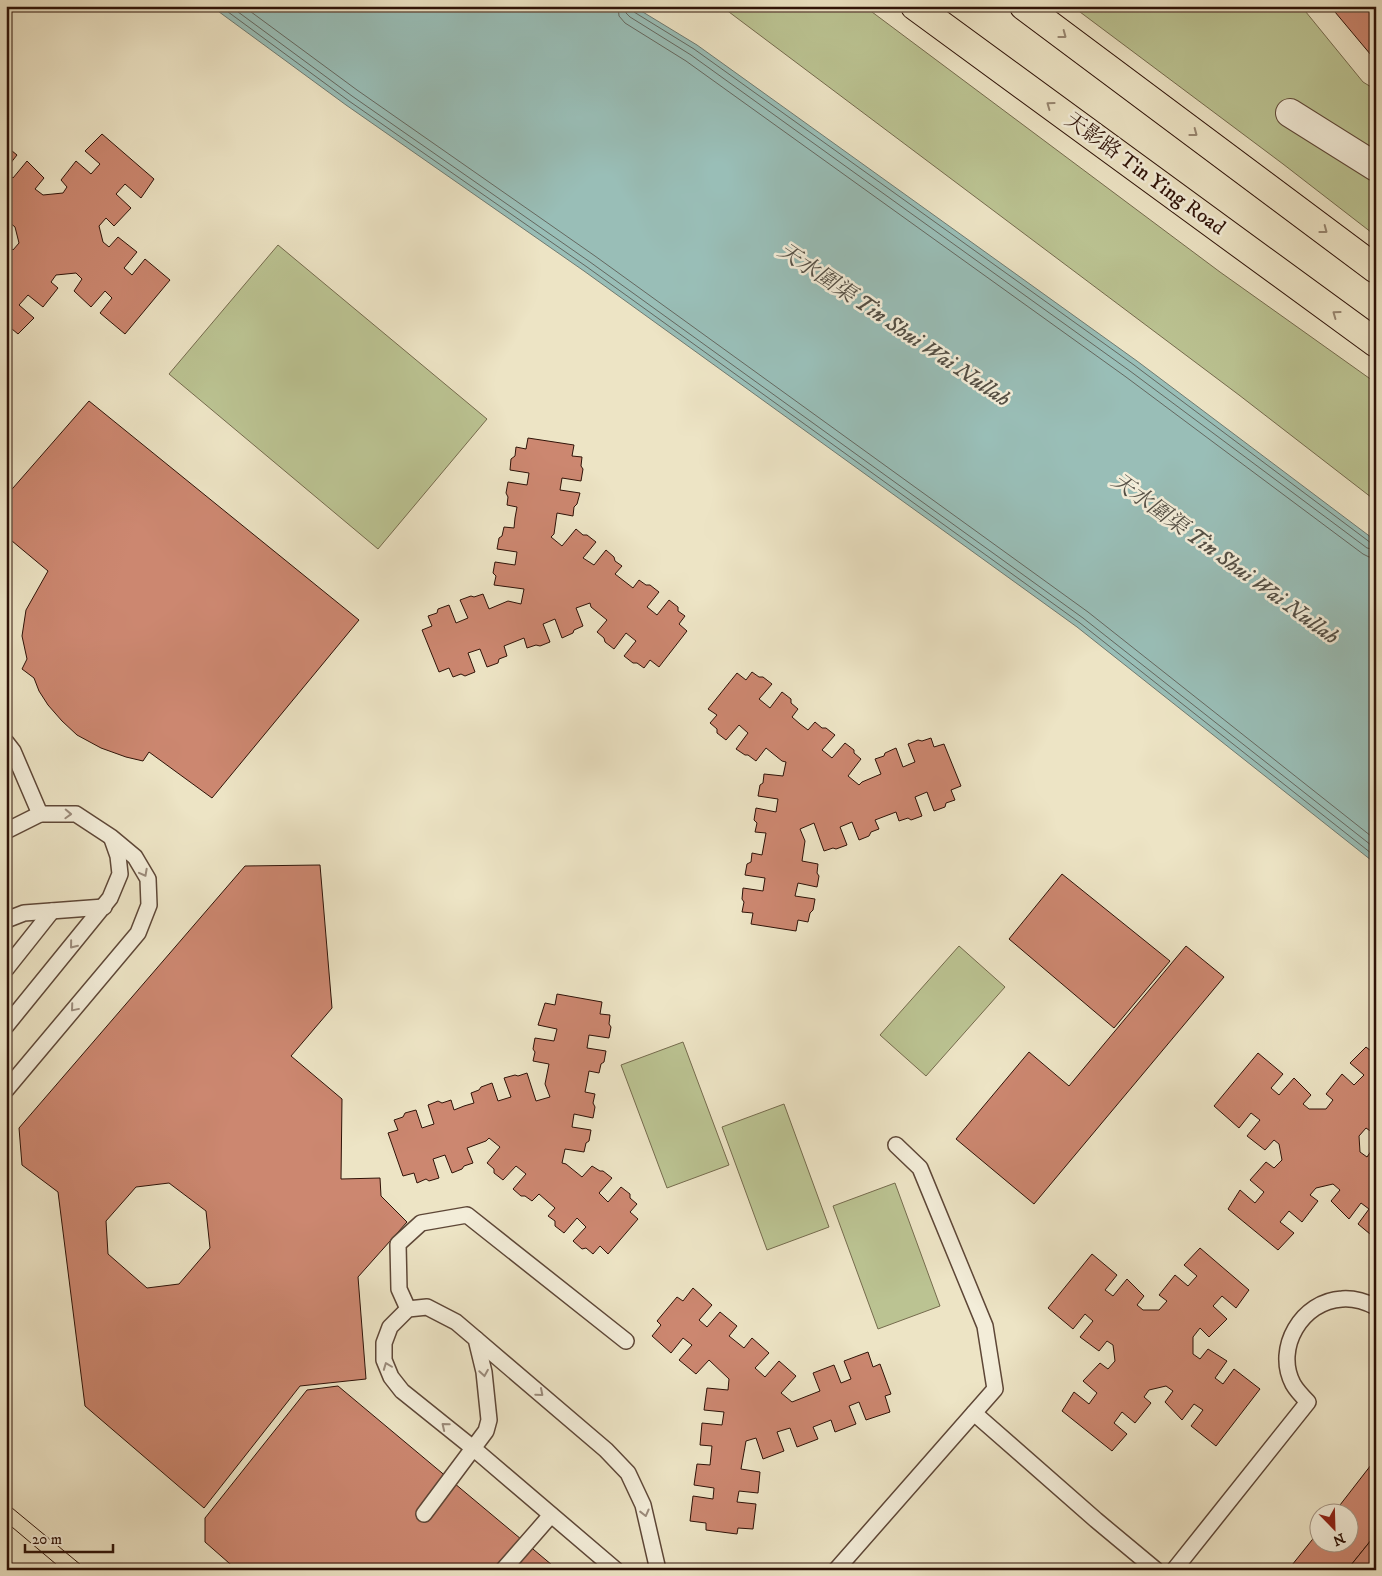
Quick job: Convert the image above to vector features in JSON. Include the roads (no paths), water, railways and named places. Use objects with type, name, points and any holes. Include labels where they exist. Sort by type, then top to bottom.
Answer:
[{"type":"main road","name":"天影路 Tin Ying Road","points":[[915,6],[1376,343]]},
{"type":"main road","points":[[1024,6],[1376,269]]},
{"type":"street","points":[[1290,113],[1376,167]]},
{"type":"lane","points":[[6,742],[13,751],[40,814]]},
{"type":"lane","points":[[6,832],[40,814],[76,814],[135,857],[148,879],[150,906],[138,933],[6,1090]]},
{"type":"lane","points":[[6,1026],[110,898],[120,874],[118,856],[111,838]]},
{"type":"lane","points":[[6,920],[24,913],[104,907]]},
{"type":"lane","points":[[6,969],[52,910]]},
{"type":"lane","points":[[836,1570],[995,1389],[984,1326],[920,1168],[896,1145]]},
{"type":"lane","points":[[408,1309],[399,1289],[398,1244],[421,1223],[467,1215],[626,1341]]},
{"type":"lane","points":[[1174,1570],[1308,1402],[1293,1384],[1287,1360],[1288,1345],[1293,1332],[1303,1318],[1316,1307],[1342,1299],[1359,1300],[1376,1307]]},
{"type":"lane","points":[[616,1570],[473,1448],[402,1391],[391,1377],[384,1360],[384,1343],[390,1327],[408,1309],[427,1307],[456,1322],[606,1450],[628,1473],[643,1505],[658,1570]]},
{"type":"lane","points":[[424,1514],[486,1431],[489,1420],[484,1372],[476,1339]]},
{"type":"lane","points":[[974,1413],[1156,1570]]},
{"type":"lane","points":[[502,1570],[551,1515]]},
{"type":"water","name":"天水圍渠 Tin Shui Wai Nullah","points":[[211,6],[633,6],[697,45],[1137,361],[1376,541],[1376,864],[1077,627],[584,271],[346,105]]},
{"type":"tram line","points":[[6,1503],[87,1570]]},
{"type":"tram line","points":[[6,1522],[63,1570]]}]
